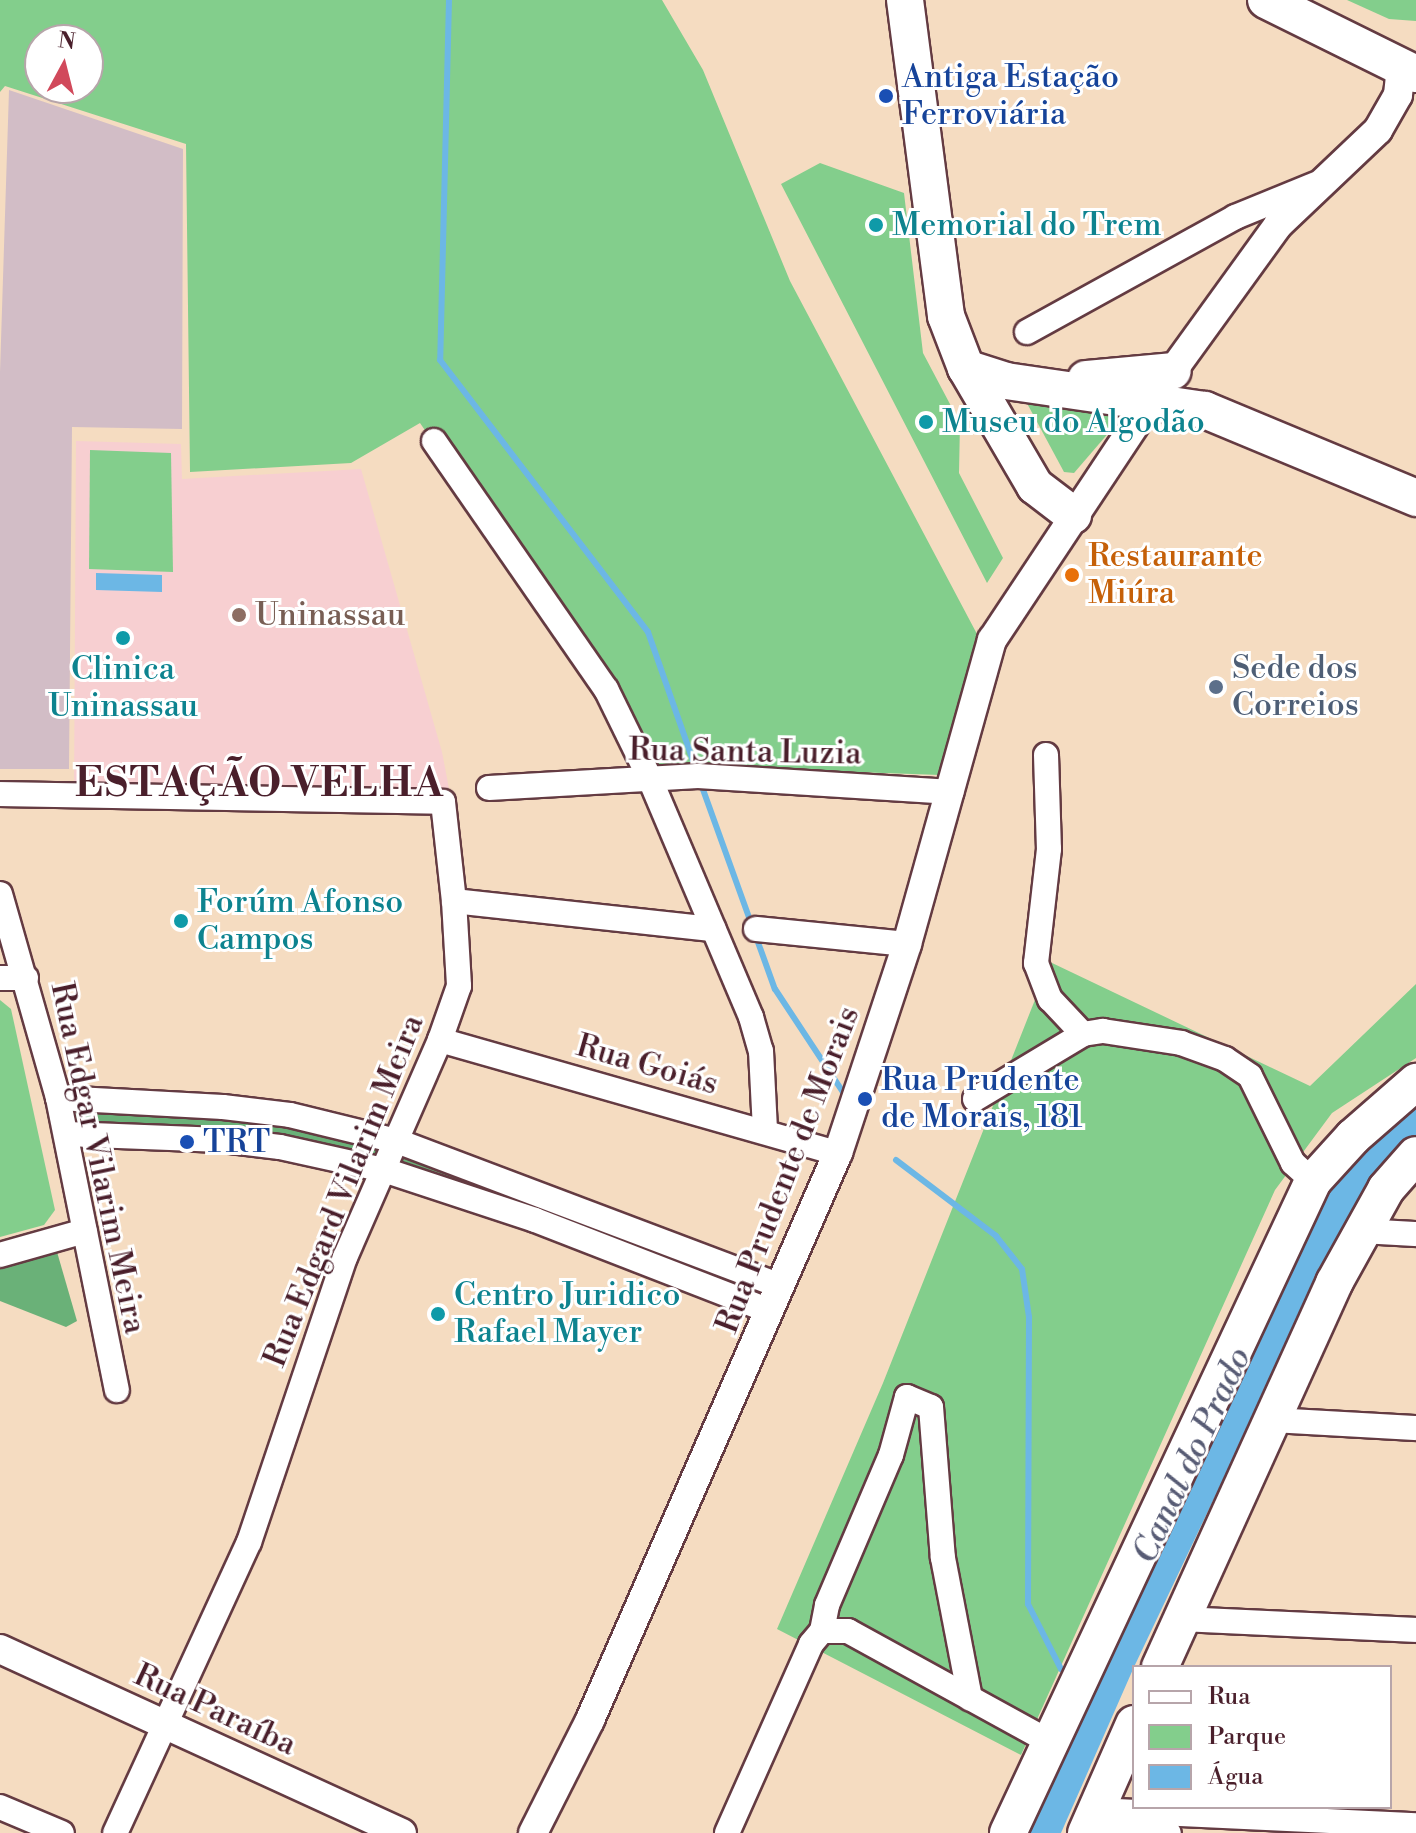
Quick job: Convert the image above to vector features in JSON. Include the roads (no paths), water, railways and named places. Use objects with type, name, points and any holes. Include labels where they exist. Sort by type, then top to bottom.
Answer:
[{"type":"main road","points":[[905,0],[946,316],[966,368],[1035,486],[1073,515]]},
{"type":"main road","points":[[1266,0],[1399,65]]},
{"type":"main road","points":[[966,368],[1041,386],[1205,410],[1416,498]]},
{"type":"main road","points":[[1041,386],[1173,371]]},
{"type":"main road","points":[[1008,1833],[1313,1181],[1353,1137],[1416,1082]]},
{"type":"main road","points":[[1161,1665],[1360,1231],[1386,1189],[1416,1155]]},
{"type":"main road","points":[[1090,1823],[1132,1728]]},
{"type":"street","name":"Rua Prudente de Morais","points":[[533,1833],[590,1720],[838,1153],[907,944],[992,640],[1150,402],[1278,225],[1316,184],[1378,130],[1398,95],[1399,65]]},
{"type":"street","points":[[1027,332],[1235,217],[1316,184]]},
{"type":"street","points":[[434,441],[606,689],[661,778],[713,929],[761,1051],[765,1131]]},
{"type":"street","points":[[1046,755],[1049,849],[1036,963],[1050,999],[1083,1034]]},
{"type":"street","name":"Rua Santa Luzia","points":[[489,788],[698,776],[951,792]]},
{"type":"street","name":"Rua Edgard Vilarim Meira","points":[[0,794],[443,802],[454,901],[459,986],[440,1040],[324,1314],[249,1542],[168,1725],[115,1833]]},
{"type":"street","name":"Rua Edgar Vilarim Meira","points":[[0,894],[58,1098],[117,1390]]},
{"type":"street","points":[[454,901],[713,929]]},
{"type":"street","points":[[756,929],[907,944]]},
{"type":"street","points":[[0,978],[26,978]]},
{"type":"street","points":[[975,1099],[1083,1034],[1103,1031],[1140,1035],[1225,1059],[1250,1076],[1293,1163],[1313,1181]]},
{"type":"street","name":"Rua Goiás","points":[[440,1040],[838,1153]]},
{"type":"street","points":[[58,1098],[223,1107],[290,1115],[397,1141],[776,1298]]},
{"type":"street","points":[[66,1134],[280,1147],[384,1170],[776,1298]]},
{"type":"street","points":[[0,1255],[85,1231]]},
{"type":"street","points":[[1360,1231],[1416,1234]]},
{"type":"street","points":[[727,1833],[822,1631],[827,1605],[882,1480],[907,1397],[931,1407],[943,1558],[970,1698]]},
{"type":"street","points":[[1271,1420],[1416,1428]]},
{"type":"street","points":[[1182,1619],[1416,1630]]},
{"type":"street","points":[[822,1631],[848,1631],[1050,1742]]},
{"type":"street","name":"Rua Paraíba","points":[[0,1649],[402,1833]]},
{"type":"street","points":[[0,1807],[62,1833]]},
{"type":"street","points":[[1090,1823],[1416,1825]]},
{"type":"street","points":[[1090,1823],[1169,1833]]},
{"type":"water","points":[[96,573],[162,575],[162,592],[96,590]]},
{"type":"water","points":[[1416,1096],[1416,1145],[1334,1246],[1135,1665],[1132,1665],[1132,1672],[1061,1833],[1018,1833],[1326,1178]]},
{"type":"waterway","points":[[449,0],[440,360],[648,632],[696,769]]},
{"type":"waterway","points":[[701,784],[775,989],[847,1098]]},
{"type":"waterway","points":[[896,1160],[996,1236],[1022,1269],[1029,1317],[1028,1604],[1061,1669]]},
{"type":"place","name":"Antiga Estação Ferroviária","points":[[886,96]]},
{"type":"place","name":"Memorial do Trem","points":[[876,225]]},
{"type":"place","name":"Museu do Algodão","points":[[926,422]]},
{"type":"place","name":"Restaurante Miúra","points":[[1072,575]]},
{"type":"place","name":"Uninassau","points":[[239,615]]},
{"type":"place","name":"Clinica Uninassau","points":[[123,638]]},
{"type":"place","name":"Sede dos Correios","points":[[1216,687]]},
{"type":"place","name":"Forúm Afonso Campos","points":[[181,921]]},
{"type":"place","name":"Rua Prudente de Morais, 181","points":[[865,1099]]},
{"type":"place","name":"TRT","points":[[187,1142]]},
{"type":"place","name":"Centro Juridico Rafael Mayer","points":[[438,1314]]},
{"type":"district","name":"ESTAÇÃO VELHA","points":[[260,784]]},
{"type":"water label","name":"Canal do Prado","points":[[1193,1456]]}]
